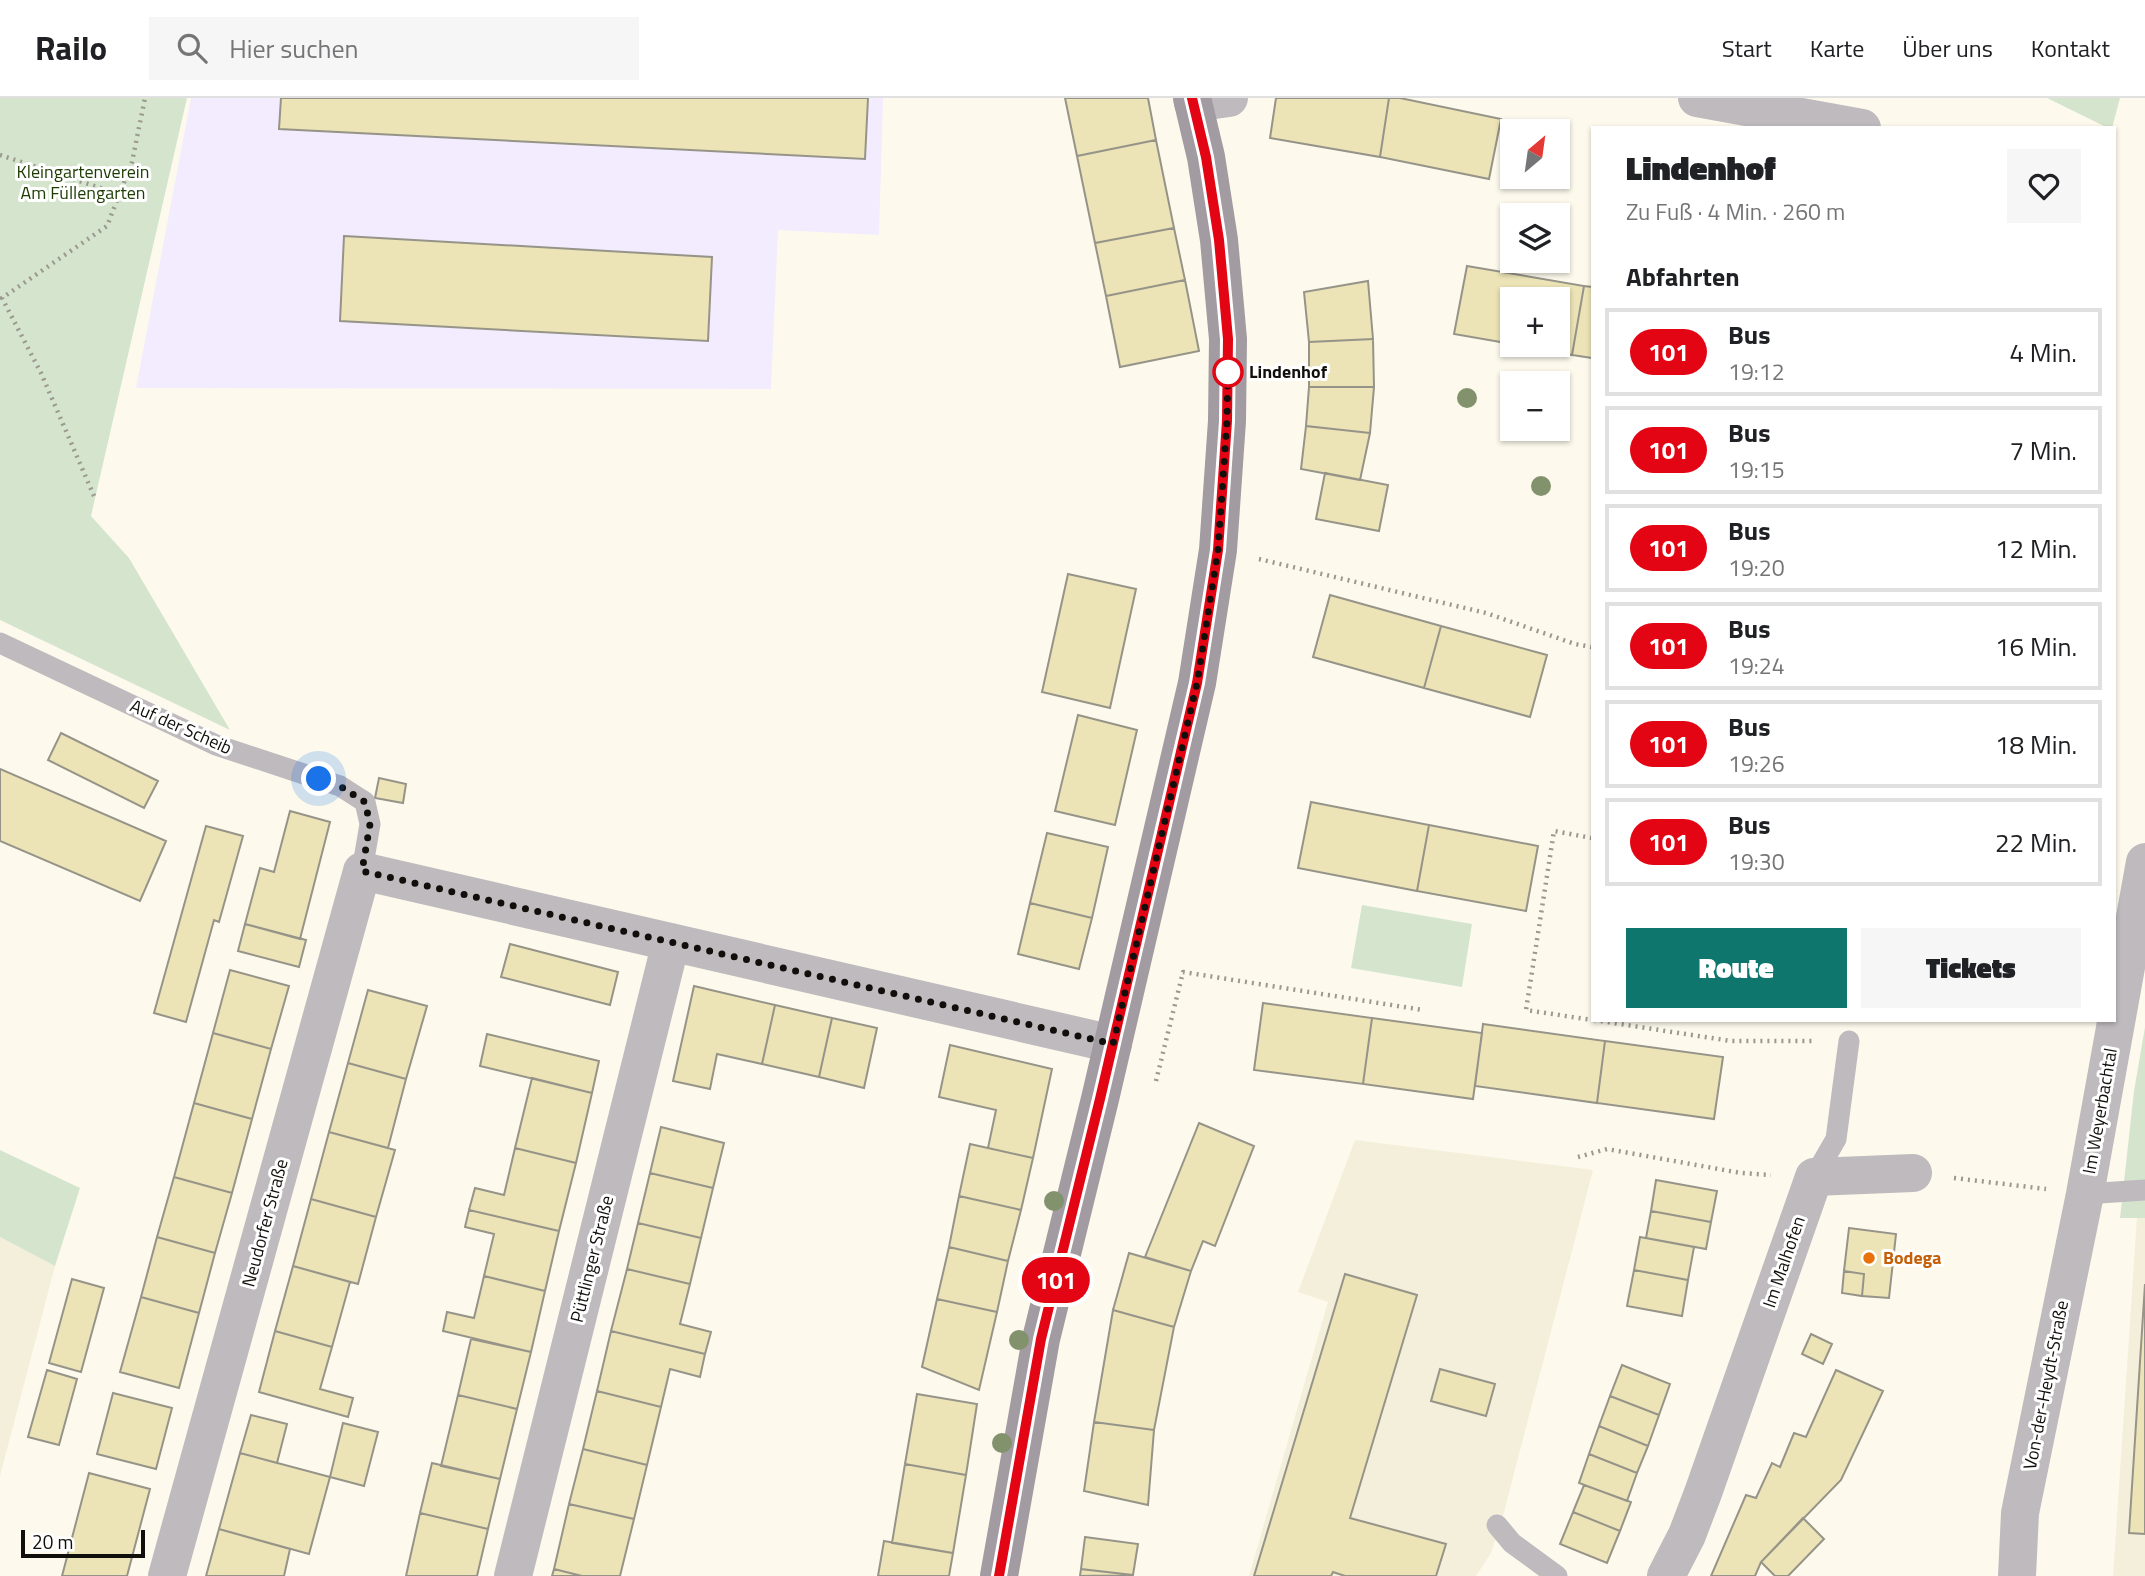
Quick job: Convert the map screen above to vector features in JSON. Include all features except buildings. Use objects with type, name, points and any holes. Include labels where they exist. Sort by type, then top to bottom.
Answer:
[{"type":"street","points":[[1697,98],[1852,126]]},
{"type":"street","points":[[999,1576],[1041,1339],[1197,683],[1218,550],[1227,421],[1228,339],[1219,240],[1206,157],[1205,100]]},
{"type":"street","name":"Im Weyerbachtal","points":[[2116,993],[2145,862]]},
{"type":"street","points":[[362,871],[1113,1044]]},
{"type":"street","name":"Neudorfer Straße","points":[[167,1576],[362,871]]},
{"type":"street","name":"Püttlinger Straße","points":[[513,1576],[671,942]]},
{"type":"street","name":"Im Weyerbachtal","points":[[2072,1192],[2110,1022]]},
{"type":"street","points":[[1814,1177],[1913,1173]]},
{"type":"street","name":"Im Malhofen","points":[[1665,1576],[1687,1535],[1703,1493],[1814,1177]]},
{"type":"street","name":"Von-der-Heydt-Straße","points":[[2017,1576],[2020,1514],[2072,1192]]},
{"type":"lane","name":"Auf der Scheib","points":[[0,643],[216,745],[340,786],[365,802],[370,824],[362,871]]},
{"type":"lane","points":[[1814,1177],[1836,1139],[1849,1041]]},
{"type":"lane","points":[[2072,1192],[2145,1191]]},
{"type":"lane","points":[[1497,1525],[1512,1543],[1557,1576]]},
{"type":"path","points":[[94,496],[41,373],[1,298],[107,226],[132,162],[145,98]]},
{"type":"path","points":[[0,155],[119,194]]},
{"type":"path","points":[[1218,550],[1486,613],[1591,647]]},
{"type":"path","points":[[1591,838],[1554,831],[1526,1010],[1591,1020]]},
{"type":"path","points":[[1156,1081],[1183,972],[1423,1010]]},
{"type":"path","points":[[1606,1022],[1731,1041],[1849,1041]]},
{"type":"path","points":[[1578,1157],[1607,1149],[1741,1174],[1814,1177]]},
{"type":"path","points":[[1913,1173],[2072,1192]]},
{"type":"shaded area","points":[[191,98],[883,98],[879,235],[778,230],[771,389],[136,388]]},
{"type":"shaded area","points":[[1355,1140],[1593,1170],[1503,1516],[1491,1553],[1476,1576],[1249,1576],[1328,1302],[1298,1292]]},
{"type":"shaded area","points":[[2137,1217],[2145,1218],[2145,1576],[2113,1576]]},
{"type":"shaded area","points":[[0,1237],[55,1266],[0,1476]]},
{"type":"green space","name":"Kleingartenverein Am Füllengarten","points":[[0,98],[187,98],[91,516],[129,558],[230,730],[0,620]]},
{"type":"green space","points":[[2047,98],[2120,98],[2113,126],[2104,126]]},
{"type":"green space","points":[[1362,905],[1472,924],[1462,987],[1351,968]]},
{"type":"green space","points":[[2145,1027],[2145,1218],[2120,1218],[2134,1091]]},
{"type":"green space","points":[[0,1150],[80,1188],[55,1266],[0,1237]]},
{"type":"bus line","name":"101","points":[[999,1576],[1041,1339],[1197,683],[1218,550],[1227,421],[1228,339],[1219,240],[1206,157],[1192,98]]},
{"type":"place","name":"Lindenhof","points":[[1228,372]]},
{"type":"place","name":"Bodega","points":[[1869,1258]]},
{"type":"route","points":[[319,779],[340,786],[365,802],[370,824],[362,871],[1113,1044],[1197,683],[1218,550],[1227,421],[1228,361],[1228,372]]}]
